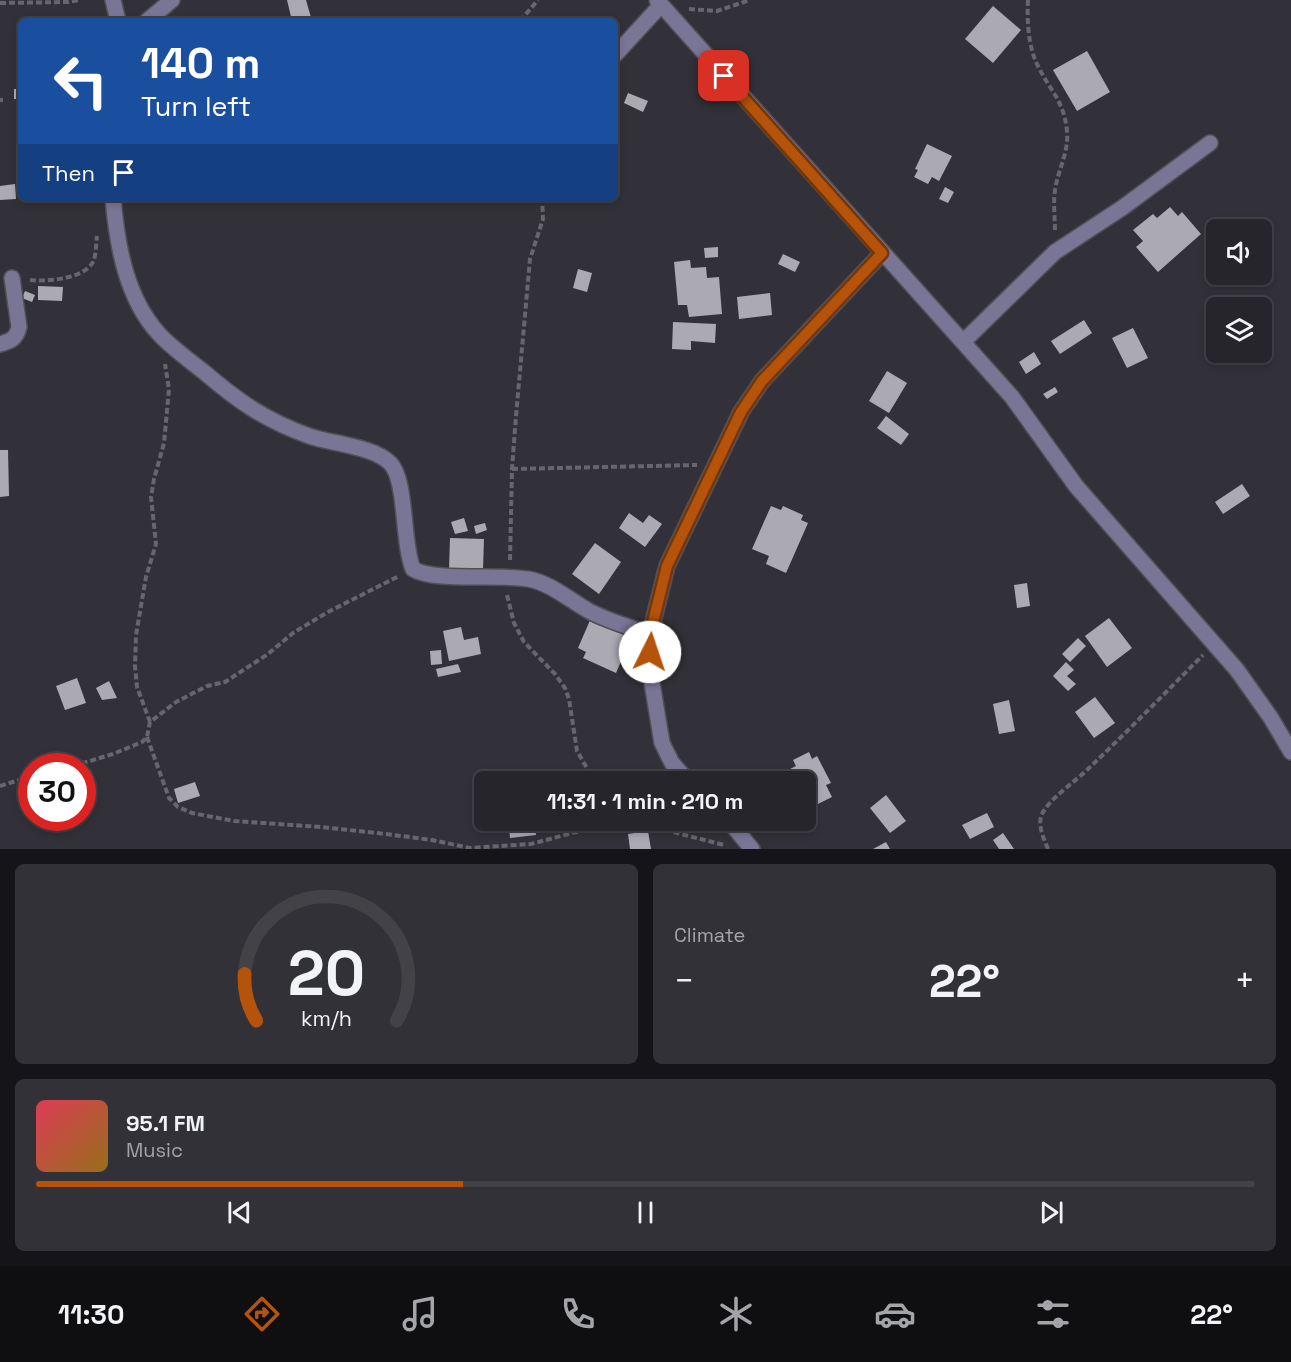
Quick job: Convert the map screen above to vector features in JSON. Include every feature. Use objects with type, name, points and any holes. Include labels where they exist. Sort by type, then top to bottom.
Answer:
[{"type":"street","points":[[113,0],[117,18]]},
{"type":"street","points":[[151,18],[172,0]]},
{"type":"street","points":[[618,51],[659,2],[1012,397],[1076,486],[1237,670],[1271,718],[1291,752]]},
{"type":"street","points":[[964,341],[1055,252],[1122,208],[1210,143]]},
{"type":"street","points":[[112,201],[125,274],[146,317],[160,336],[230,395],[257,413],[310,436],[379,455],[392,464],[399,480],[407,550],[413,569],[428,575],[530,579],[552,587],[590,611],[611,621],[650,634]]},
{"type":"street","points":[[679,771],[672,763],[662,743],[650,671],[650,634],[667,566],[741,412],[762,381],[882,253]]},
{"type":"street","points":[[0,344],[11,341],[17,335],[19,327],[12,278]]},
{"type":"street","points":[[737,831],[752,849]]},
{"type":"path","points":[[0,3],[80,0]]},
{"type":"path","points":[[523,18],[538,0]]},
{"type":"path","points":[[659,2],[717,11],[750,0]]},
{"type":"path","points":[[1028,0],[1029,39],[1038,67],[1056,94],[1063,112],[1067,133],[1064,158],[1055,190],[1055,252]]},
{"type":"path","points":[[542,201],[543,219],[531,259],[512,469],[506,577],[514,622],[524,642],[555,674],[565,688],[569,699],[577,751],[589,771]]},
{"type":"path","points":[[12,278],[43,282],[64,279],[81,272],[90,266],[93,260],[98,231]]},
{"type":"path","points":[[160,336],[169,389],[164,443],[151,497],[156,544],[141,603],[136,635],[135,666],[137,687],[150,722],[147,737],[169,798],[178,807],[192,813],[234,821],[386,834],[432,840],[470,849],[531,844],[581,831]]},
{"type":"path","points":[[512,469],[715,465]]},
{"type":"path","points":[[150,722],[189,694],[207,686],[225,682],[239,674],[293,633],[328,612],[413,569]]},
{"type":"path","points":[[1048,849],[1041,825],[1041,815],[1047,806],[1088,770],[1214,644]]},
{"type":"path","points":[[96,759],[142,742],[147,737]]},
{"type":"path","points":[[0,786],[18,780]]},
{"type":"path","points":[[670,831],[729,846]]},
{"type":"building","points":[[287,0],[306,0],[311,18],[291,18]]},
{"type":"building","points":[[993,6],[1021,30],[993,63],[965,39]]},
{"type":"building","points":[[1087,51],[1110,92],[1077,111],[1053,70]]},
{"type":"building","points":[[14,89],[18,89],[18,99],[14,99]]},
{"type":"building","points":[[628,93],[648,101],[643,112],[624,103]]},
{"type":"building","points":[[927,144],[952,156],[939,181],[932,177],[928,184],[914,177],[918,170],[915,169]]},
{"type":"building","points":[[15,184],[16,199],[0,200],[0,186]]},
{"type":"building","points":[[945,187],[954,192],[948,203],[939,199]]},
{"type":"building","points":[[1170,207],[1178,216],[1182,212],[1201,234],[1158,272],[1136,247],[1143,241],[1133,230],[1153,214],[1157,218]]},
{"type":"building","points":[[718,247],[718,257],[705,258],[704,248]]},
{"type":"building","points":[[783,254],[800,262],[795,272],[778,264]]},
{"type":"building","points":[[690,260],[691,268],[706,267],[707,278],[719,277],[722,314],[689,317],[687,305],[678,305],[674,262]]},
{"type":"building","points":[[578,269],[592,273],[587,292],[573,288]]},
{"type":"building","points":[[38,286],[63,287],[62,301],[38,300]]},
{"type":"building","points":[[25,291],[35,295],[32,302],[22,298]]},
{"type":"building","points":[[770,293],[772,315],[739,319],[737,297]]},
{"type":"building","points":[[1084,320],[1092,333],[1060,354],[1051,341]]},
{"type":"building","points":[[673,322],[716,324],[715,343],[691,341],[691,350],[672,349]]},
{"type":"building","points":[[1133,328],[1148,358],[1127,368],[1112,338]]},
{"type":"building","points":[[1034,352],[1041,364],[1026,374],[1019,362]]},
{"type":"building","points":[[887,371],[907,383],[889,413],[869,401]]},
{"type":"building","points":[[1055,387],[1058,392],[1047,399],[1043,394]]},
{"type":"building","points":[[886,416],[909,434],[901,445],[877,428]]},
{"type":"building","points":[[0,450],[8,450],[9,496],[0,497]]},
{"type":"building","points":[[1242,484],[1250,496],[1223,514],[1215,502]]},
{"type":"building","points":[[771,506],[781,510],[783,506],[803,515],[801,520],[808,523],[786,573],[766,564],[769,556],[752,549]]},
{"type":"building","points":[[629,513],[643,523],[649,515],[662,524],[645,547],[619,528]]},
{"type":"building","points":[[464,518],[468,531],[455,534],[451,522]]},
{"type":"building","points":[[485,523],[487,530],[476,534],[474,526]]},
{"type":"building","points":[[450,538],[484,539],[483,570],[449,569]]},
{"type":"building","points":[[595,543],[621,562],[599,594],[572,574]]},
{"type":"building","points":[[1027,583],[1030,606],[1017,608],[1014,585]]},
{"type":"building","points":[[591,618],[632,636],[616,673],[583,658],[586,652],[578,648]]},
{"type":"building","points":[[1109,618],[1132,648],[1107,667],[1085,636]]},
{"type":"building","points":[[461,627],[464,640],[478,637],[481,654],[449,661],[443,631]]},
{"type":"building","points":[[1078,638],[1086,646],[1070,662],[1062,654]]},
{"type":"building","points":[[441,650],[442,664],[431,665],[430,651]]},
{"type":"building","points":[[1066,662],[1074,670],[1067,676],[1076,684],[1068,691],[1053,676]]},
{"type":"building","points":[[458,664],[461,672],[438,677],[436,669]]},
{"type":"building","points":[[77,678],[86,703],[65,710],[56,686]]},
{"type":"building","points":[[109,681],[117,698],[102,700],[96,688]]},
{"type":"building","points":[[1095,697],[1115,723],[1094,738],[1075,712]]},
{"type":"building","points":[[1009,700],[1015,731],[999,734],[993,704]]},
{"type":"building","points":[[809,752],[812,759],[817,756],[831,783],[826,785],[832,797],[816,805],[816,771],[786,771],[796,766],[793,760]]},
{"type":"building","points":[[195,782],[200,796],[178,803],[174,789]]},
{"type":"building","points":[[886,795],[906,821],[890,833],[870,808]]},
{"type":"building","points":[[987,813],[994,827],[970,839],[962,825]]},
{"type":"building","points":[[509,831],[535,831],[536,835],[510,838]]},
{"type":"building","points":[[648,831],[651,849],[630,849],[628,834]]},
{"type":"building","points":[[1003,833],[1014,849],[999,849],[993,840]]},
{"type":"building","points":[[886,842],[890,849],[873,849]]},
{"type":"route","points":[[650,652],[650,634],[659,590],[667,566],[741,412],[762,381],[882,253],[724,76]]}]
